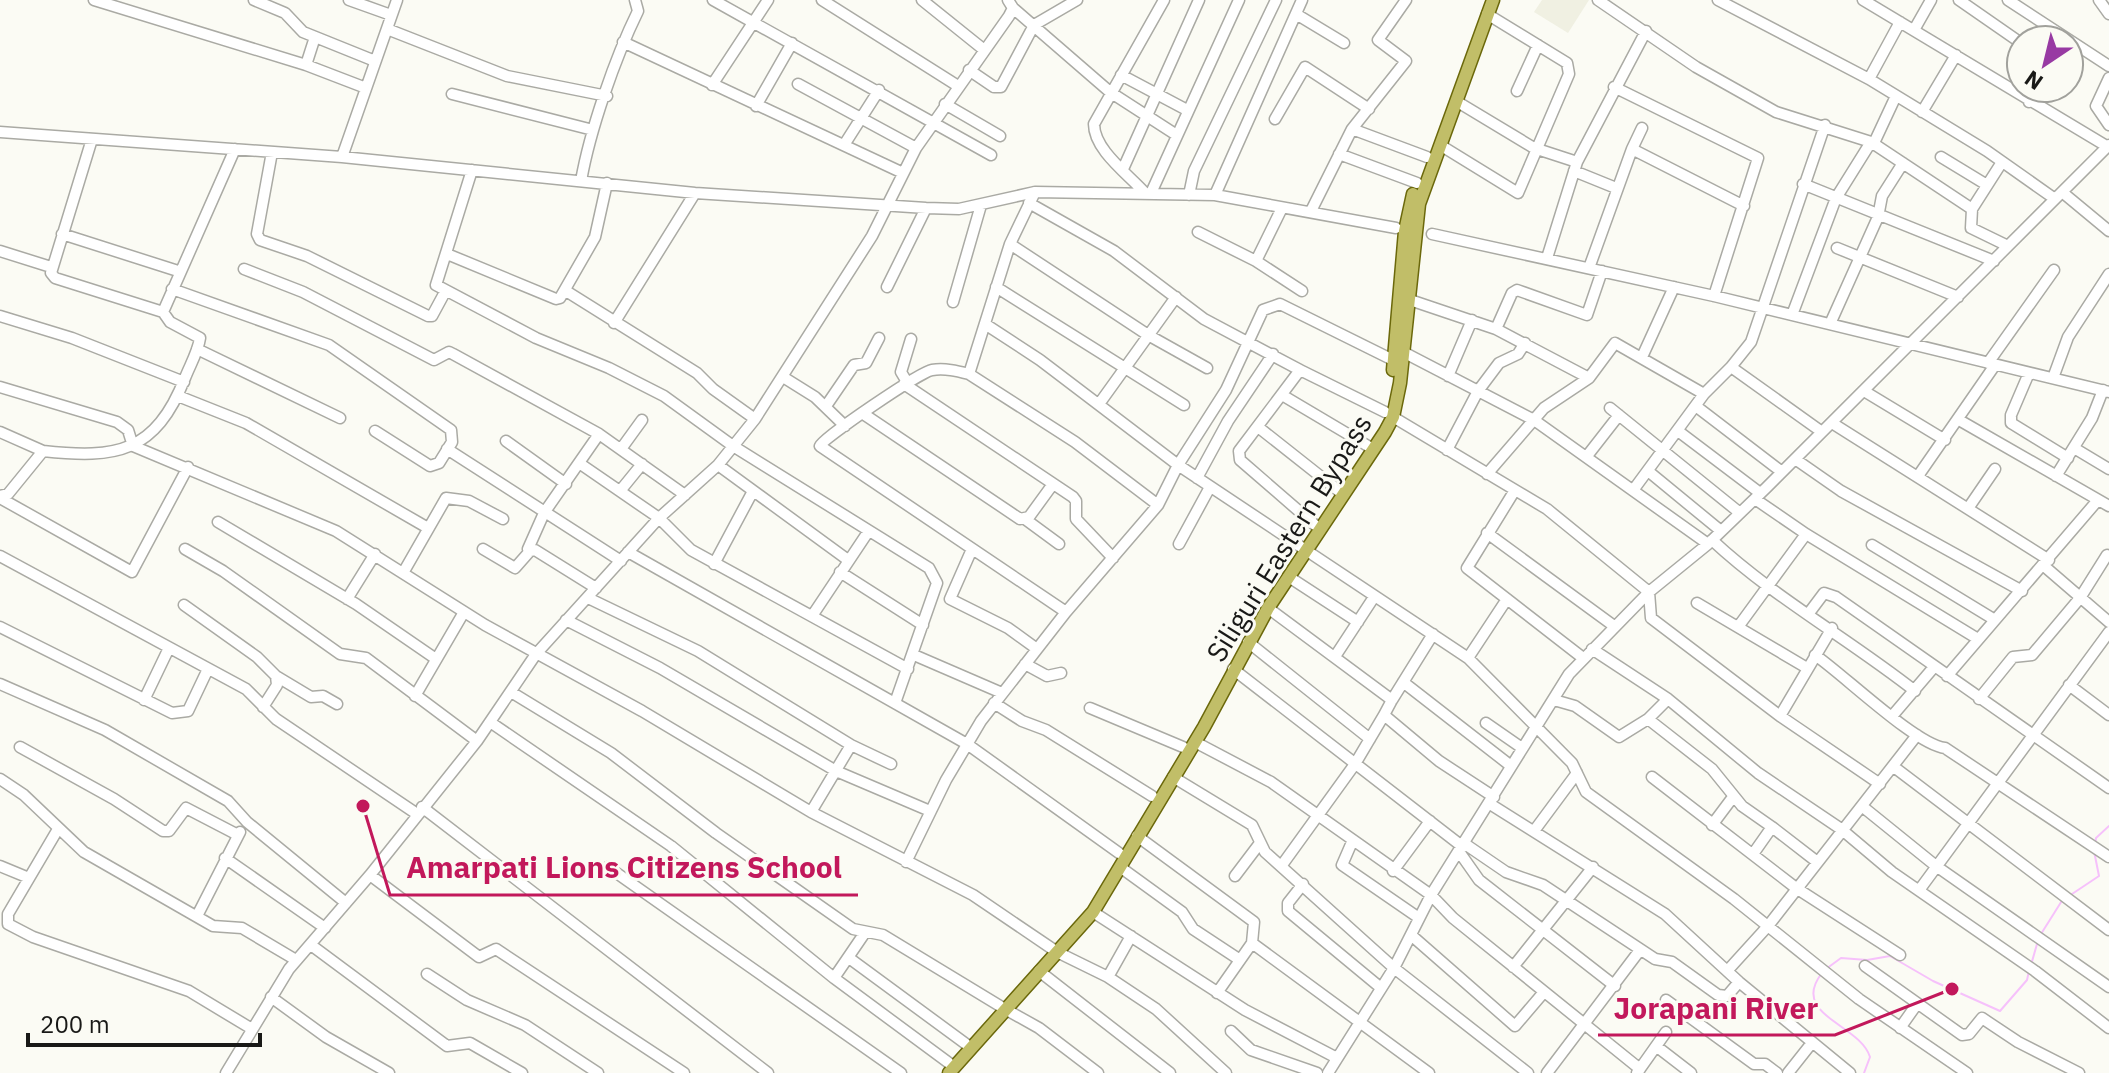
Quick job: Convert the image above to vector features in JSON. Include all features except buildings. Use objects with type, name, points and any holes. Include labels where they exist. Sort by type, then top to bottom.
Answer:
[{"type":"main road","name":"Siliguri Eastern Bypass","points":[[1398,356],[1407,229],[1417,183],[1484,0]]},
{"type":"main road","name":"Siliguri Eastern Bypass","points":[[946,1070],[1054,950],[1093,912],[1173,777],[1240,642],[1378,446],[1389,414],[1407,299],[1407,229],[1493,0]]},
{"type":"main road","name":"Siliguri Eastern Bypass","points":[[946,1070],[966,1044],[1039,971],[1087,908],[1152,796],[1189,744],[1289,577],[1315,525],[1389,414]]},
{"type":"street","points":[[94,0],[306,65],[366,88]]},
{"type":"street","points":[[254,0],[285,13],[294,27],[375,61]]},
{"type":"street","points":[[349,0],[391,15]]},
{"type":"street","points":[[342,157],[397,0]]},
{"type":"street","points":[[581,181],[593,130],[637,2],[623,0]]},
{"type":"street","points":[[713,0],[991,155]]},
{"type":"street","points":[[712,85],[768,0]]},
{"type":"street","points":[[822,0],[958,86]]},
{"type":"street","points":[[922,0],[983,49]]},
{"type":"street","points":[[226,1073],[296,960],[370,875],[477,741],[536,654],[659,518],[718,465],[755,419],[889,206],[916,148],[1013,6],[1027,0]]},
{"type":"street","points":[[969,70],[994,87],[1001,87],[1034,25],[1077,0]]},
{"type":"street","points":[[1148,193],[1094,135],[1094,124],[1164,0]]},
{"type":"street","points":[[1123,169],[1199,0]]},
{"type":"street","points":[[1148,193],[1239,0]]},
{"type":"street","points":[[1189,195],[1194,171],[1276,0]]},
{"type":"street","points":[[1215,195],[1302,0]]},
{"type":"street","points":[[1311,211],[1352,129],[1406,61],[1378,40],[1406,0]]},
{"type":"street","points":[[1598,0],[1696,67],[1776,112],[1873,142],[1972,209]]},
{"type":"street","points":[[1718,0],[1869,79],[1895,98],[2058,195],[2109,231]]},
{"type":"street","points":[[1863,0],[2005,87]]},
{"type":"street","points":[[1914,30],[1931,0]]},
{"type":"street","points":[[1959,0],[2005,32]]},
{"type":"street","points":[[2008,0],[2109,66]]},
{"type":"street","points":[[2099,0],[2109,14]]},
{"type":"street","points":[[1013,6],[1110,92],[1175,134]]},
{"type":"street","points":[[1296,14],[1344,43]]},
{"type":"street","points":[[1440,145],[1518,193],[1534,148],[1570,71],[1567,63],[1487,14]]},
{"type":"street","points":[[1869,79],[1900,22]]},
{"type":"street","points":[[387,29],[507,76],[607,96]]},
{"type":"street","points":[[1547,258],[1576,167],[1614,87],[1646,31]]},
{"type":"street","points":[[306,65],[315,37]]},
{"type":"street","points":[[623,42],[903,173]]},
{"type":"street","points":[[756,106],[792,43]]},
{"type":"street","points":[[1517,91],[1538,45]]},
{"type":"street","points":[[1922,112],[1956,55]]},
{"type":"street","points":[[1275,119],[1305,67],[1369,109]]},
{"type":"street","points":[[1121,75],[1187,110]]},
{"type":"street","points":[[2109,78],[2096,106],[2109,125]]},
{"type":"street","points":[[798,84],[916,148]]},
{"type":"street","points":[[1614,87],[1758,158],[1714,296]]},
{"type":"street","points":[[844,145],[879,90]]},
{"type":"street","points":[[452,94],[593,130]]},
{"type":"street","points":[[1792,315],[1836,198],[1873,142],[1895,98]]},
{"type":"street","points":[[1456,101],[1534,148],[1616,188]]},
{"type":"street","points":[[945,104],[1000,136]]},
{"type":"street","points":[[1328,1073],[1394,968],[1431,895],[1463,848],[1522,748],[1583,658],[1649,592],[1710,542],[1758,496],[2108,146],[2033,104]]},
{"type":"street","points":[[1634,489],[1704,394],[1751,342],[1825,125]]},
{"type":"street","points":[[1589,268],[1616,188],[1642,128]]},
{"type":"street","points":[[1352,129],[1427,157]]},
{"type":"street","points":[[0,132],[342,157],[695,193],[889,206],[926,208],[981,205],[1035,192],[1148,193],[1215,195],[1311,211],[1547,258],[2106,391],[2056,476]]},
{"type":"street","points":[[0,432],[43,451],[69,456],[133,446],[156,429],[178,396],[197,349],[200,338],[196,333],[170,322],[163,312],[55,278],[51,267],[92,139]]},
{"type":"street","points":[[163,312],[178,271],[235,149]]},
{"type":"street","points":[[1632,149],[1744,206]]},
{"type":"street","points":[[272,152],[257,234],[260,240],[307,256],[428,316],[432,316],[445,292]]},
{"type":"street","points":[[1339,154],[1417,183]]},
{"type":"street","points":[[1941,157],[1987,185]]},
{"type":"street","points":[[2002,162],[1972,209],[1971,228],[2008,246]]},
{"type":"street","points":[[1830,324],[1878,217],[1882,196],[1903,163]]},
{"type":"street","points":[[472,170],[436,281],[445,292],[536,338],[639,382],[935,575],[937,583],[895,703]]},
{"type":"street","points":[[447,254],[556,299],[566,291],[595,237],[607,183]]},
{"type":"street","points":[[1803,184],[1878,217],[1994,261]]},
{"type":"street","points":[[969,374],[1010,244],[1035,192]]},
{"type":"street","points":[[614,323],[695,193]]},
{"type":"street","points":[[1029,203],[1114,251],[1204,319],[1389,414],[1547,509],[1649,592],[1651,618],[1780,716],[1880,784]]},
{"type":"street","points":[[953,302],[981,205]]},
{"type":"street","points":[[887,287],[926,208]]},
{"type":"street","points":[[1256,261],[1282,208]]},
{"type":"street","points":[[1198,232],[1256,261],[1302,291]]},
{"type":"street","points":[[62,234],[178,271]]},
{"type":"street","points":[[1010,244],[1148,335],[1207,368]]},
{"type":"street","points":[[1837,248],[1958,297]]},
{"type":"street","points":[[0,251],[51,267]]},
{"type":"street","points":[[244,269],[303,292],[434,360],[449,352],[599,434],[685,495]]},
{"type":"street","points":[[1918,476],[1959,420],[2054,270]]},
{"type":"street","points":[[1496,329],[1512,293],[1517,290],[1587,315],[1602,271]]},
{"type":"street","points":[[2053,378],[2068,337],[2109,274]]},
{"type":"street","points":[[996,287],[1125,365],[1184,405]]},
{"type":"street","points":[[1642,357],[1674,287]]},
{"type":"street","points":[[172,289],[298,332],[353,359],[451,430],[452,442],[439,463],[430,466],[375,431]]},
{"type":"street","points":[[566,291],[697,373],[713,389],[755,419]]},
{"type":"street","points":[[1099,404],[1176,297]]},
{"type":"street","points":[[1407,299],[1496,329],[1589,378]]},
{"type":"street","points":[[906,862],[967,744],[998,698],[1066,612],[1158,505],[1178,465],[1226,390],[1263,310],[1280,304],[1448,376],[1534,420],[1832,628],[1915,691]]},
{"type":"street","points":[[0,316],[72,338],[184,382]]},
{"type":"street","points":[[1448,376],[1472,320]]},
{"type":"street","points":[[985,324],[1099,404],[1178,465],[1468,658],[1572,763],[1586,792],[1900,1028],[1967,1073]]},
{"type":"street","points":[[826,406],[854,365],[866,363],[879,338]]},
{"type":"street","points":[[911,339],[901,372],[906,383],[1076,501],[1076,519],[1113,558]]},
{"type":"street","points":[[1447,450],[1478,391],[1503,359],[1518,354],[1525,343]]},
{"type":"street","points":[[1487,474],[1552,402],[1589,378],[1615,343],[1704,394]]},
{"type":"street","points":[[197,349],[340,418]]},
{"type":"street","points":[[1197,478],[1228,421],[1273,354]]},
{"type":"street","points":[[1731,367],[1822,432]]},
{"type":"street","points":[[1066,612],[823,451],[820,446],[825,437],[865,415],[906,383],[932,370],[969,374],[1075,442],[1158,505]]},
{"type":"street","points":[[1300,370],[1238,457],[1315,525]]},
{"type":"street","points":[[2029,373],[2011,415],[2011,423],[2109,469]]},
{"type":"street","points":[[783,377],[826,406],[845,426]]},
{"type":"street","points":[[0,387],[117,422],[128,430],[133,446]]},
{"type":"street","points":[[1864,391],[1945,440]]},
{"type":"street","points":[[1282,395],[1368,446]]},
{"type":"street","points":[[178,396],[246,423],[428,528]]},
{"type":"street","points":[[1697,407],[1782,472]]},
{"type":"street","points":[[1587,456],[1614,412],[1740,513]]},
{"type":"street","points":[[865,415],[1059,544]]},
{"type":"street","points":[[621,449],[642,420]]},
{"type":"street","points":[[1947,676],[2104,503],[1959,420]]},
{"type":"street","points":[[1832,423],[1969,507],[2047,563],[2080,598],[2109,622]]},
{"type":"street","points":[[1258,427],[1339,491]]},
{"type":"street","points":[[1678,431],[1806,534],[1978,639]]},
{"type":"street","points":[[528,549],[599,434]]},
{"type":"street","points":[[506,441],[566,484]]},
{"type":"street","points":[[133,446],[336,531],[464,612],[642,711],[811,812],[973,895],[1054,950],[1108,977],[1173,1021],[1226,1073]]},
{"type":"street","points":[[447,449],[547,514],[967,744],[1119,853]]},
{"type":"street","points":[[0,497],[8,494],[43,451]]},
{"type":"street","points":[[1795,459],[1841,491],[2022,591]]},
{"type":"street","points":[[579,463],[659,518],[691,550],[908,669]]},
{"type":"street","points":[[620,491],[642,464]]},
{"type":"street","points":[[718,465],[848,560]]},
{"type":"street","points":[[0,497],[132,572],[188,467]]},
{"type":"street","points":[[1969,507],[1995,469]]},
{"type":"street","points":[[1648,471],[1721,531]]},
{"type":"street","points":[[1025,519],[1053,484]]},
{"type":"street","points":[[1179,544],[1210,487]]},
{"type":"street","points":[[1515,490],[1467,568],[1583,658]]},
{"type":"street","points":[[714,564],[753,491]]},
{"type":"street","points":[[403,573],[444,500],[452,497],[469,501],[503,519]]},
{"type":"street","points":[[218,522],[347,599],[436,659]]},
{"type":"street","points":[[812,616],[868,532]]},
{"type":"street","points":[[1487,533],[1614,626]]},
{"type":"street","points":[[1738,627],[1806,534]]},
{"type":"street","points":[[1872,545],[1995,620]]},
{"type":"street","points":[[185,549],[223,571],[340,654],[366,658],[477,741]]},
{"type":"street","points":[[483,549],[515,568],[530,551],[535,550],[596,588]]},
{"type":"street","points":[[972,549],[950,599],[1008,628],[1037,649]]},
{"type":"street","points":[[347,599],[375,554]]},
{"type":"street","points":[[1979,699],[2013,657],[2032,655],[2080,598],[2107,555]]},
{"type":"street","points":[[0,556],[168,650],[246,689],[263,707],[419,811],[768,1073]]},
{"type":"street","points":[[840,572],[923,625]]},
{"type":"street","points":[[1289,577],[1358,622]]},
{"type":"street","points":[[1809,613],[1824,593],[1836,597],[2109,788]]},
{"type":"street","points":[[1336,655],[1374,597]]},
{"type":"street","points":[[588,598],[698,651],[851,745],[891,764]]},
{"type":"street","points":[[1468,658],[1507,599]]},
{"type":"street","points":[[1697,603],[1807,668]]},
{"type":"street","points":[[184,605],[257,657],[276,676],[304,693],[323,696],[337,704]]},
{"type":"street","points":[[1268,608],[1336,655],[1392,700]]},
{"type":"street","points":[[415,696],[464,612]]},
{"type":"street","points":[[566,620],[673,675],[836,771],[930,811]]},
{"type":"street","points":[[0,627],[172,713],[184,715],[207,671]]},
{"type":"street","points":[[1780,716],[1832,628]]},
{"type":"street","points":[[1920,889],[2109,632]]},
{"type":"street","points":[[1282,865],[1355,764],[1433,634]]},
{"type":"street","points":[[1248,642],[1370,739]]},
{"type":"street","points":[[1592,649],[1668,699],[1758,773],[1841,829],[1867,854],[2030,968],[2109,1028]]},
{"type":"street","points":[[144,700],[168,650]]},
{"type":"street","points":[[914,655],[998,698],[1022,721],[1046,730],[1152,796]]},
{"type":"street","points":[[1815,655],[1917,735],[1936,747],[1945,748],[2102,853]]},
{"type":"street","points":[[1025,664],[1047,676],[1061,673]]},
{"type":"street","points":[[1893,715],[1934,667]]},
{"type":"street","points":[[1233,669],[1463,848],[1506,872],[1535,880],[1640,950],[1655,959],[1672,962],[1723,997],[1739,982]]},
{"type":"street","points":[[263,707],[277,685],[276,676]]},
{"type":"street","points":[[1403,682],[1511,766]]},
{"type":"street","points":[[0,684],[105,730],[228,801],[247,822],[346,903]]},
{"type":"street","points":[[2069,685],[2109,715]]},
{"type":"street","points":[[511,692],[611,753],[716,833],[864,934],[883,935],[1039,1028],[1098,1073]]},
{"type":"street","points":[[1554,700],[1575,706],[1619,737],[1648,719],[1668,699]]},
{"type":"street","points":[[1090,708],[1189,744],[1271,782],[1431,895],[1638,1071],[1666,1032]]},
{"type":"street","points":[[1384,715],[1439,761],[1534,831],[1665,914],[1811,1044],[1850,1073]]},
{"type":"street","points":[[1648,719],[1712,769],[1733,797],[1816,861]]},
{"type":"street","points":[[490,722],[671,846],[946,1070]]},
{"type":"street","points":[[1486,723],[1522,748]]},
{"type":"street","points":[[1728,970],[1768,926],[1917,735]]},
{"type":"street","points":[[811,812],[851,745]]},
{"type":"street","points":[[20,747],[114,799],[163,831],[169,831],[186,808],[238,835]]},
{"type":"street","points":[[1894,767],[2068,902],[2109,930]]},
{"type":"street","points":[[1534,831],[1577,773]]},
{"type":"street","points":[[1173,777],[1252,825],[1260,843],[1394,968],[1528,1073]]},
{"type":"street","points":[[1652,777],[1796,888],[1900,955]]},
{"type":"street","points":[[0,779],[24,795],[84,852],[222,929],[242,928],[296,960]]},
{"type":"street","points":[[1712,825],[1733,797]]},
{"type":"street","points":[[1863,807],[1936,866],[2055,946],[2109,987]]},
{"type":"street","points":[[1393,871],[1430,821]]},
{"type":"street","points":[[197,916],[225,858],[247,822]]},
{"type":"street","points":[[1753,854],[1772,827]]},
{"type":"street","points":[[58,829],[6,919],[14,929],[189,991],[252,1029]]},
{"type":"street","points":[[1137,836],[1251,918],[1255,926],[1252,943],[1217,993]]},
{"type":"street","points":[[1352,842],[1342,865],[1419,918]]},
{"type":"street","points":[[1235,876],[1249,852],[1260,843]]},
{"type":"street","points":[[1463,848],[1472,874],[1615,986]]},
{"type":"street","points":[[225,858],[325,928]]},
{"type":"street","points":[[0,866],[29,878]]},
{"type":"street","points":[[608,867],[901,1073]]},
{"type":"street","points":[[1120,867],[1182,912],[1193,929],[1240,960]]},
{"type":"street","points":[[1513,967],[1593,867]]},
{"type":"street","points":[[370,875],[479,957],[496,949],[684,1073]]},
{"type":"street","points":[[1303,884],[1288,903],[1288,911],[1381,988]]},
{"type":"street","points":[[1093,912],[1217,993],[1337,1058]]},
{"type":"street","points":[[834,978],[864,934]]},
{"type":"street","points":[[1411,935],[1515,1026],[1544,992]]},
{"type":"street","points":[[1108,977],[1131,936]]},
{"type":"street","points":[[1252,943],[1429,1073]]},
{"type":"street","points":[[311,945],[450,1048],[470,1043],[522,1073]]},
{"type":"street","points":[[1547,1073],[1640,950]]},
{"type":"street","points":[[849,958],[966,1044]]},
{"type":"street","points":[[1865,966],[1962,1035],[1969,1034],[1982,1018]]},
{"type":"street","points":[[1039,971],[1170,1073]]},
{"type":"street","points":[[427,974],[467,1000],[525,1025],[598,1073]]},
{"type":"street","points":[[271,997],[326,1037],[389,1073]]},
{"type":"street","points":[[1666,1000],[1754,1064],[1765,1064],[1777,1073]]},
{"type":"street","points":[[1900,1028],[1917,1004]]},
{"type":"street","points":[[1972,1008],[2018,1042],[2079,1073]]},
{"type":"street","points":[[1231,1031],[1251,1050],[1317,1073]]},
{"type":"street","points":[[1788,1073],[1811,1044]]},
{"type":"street","points":[[1656,1046],[1691,1073]]},
{"type":"shaded area","points":[[1542,0],[1589,0],[1568,33],[1534,12]]},
{"type":"waterway","points":[[2095,845],[2096,838],[2109,826]]},
{"type":"waterway","points":[[2069,896],[2099,876],[2094,851]]},
{"type":"waterway","points":[[2041,934],[2063,899]]},
{"type":"waterway","points":[[2031,965],[2037,944]]},
{"type":"waterway","points":[[1826,969],[1841,958],[1867,960],[1890,956],[1933,981],[2000,1011],[2027,980],[2029,971]]},
{"type":"waterway","points":[[1822,973],[1814,987],[1814,999],[1820,1009],[1864,1046],[1870,1057],[1864,1073]]},
{"type":"place","name":"Amarpati Lions Citizens School","points":[[363,806]]},
{"type":"place","name":"Jorapani River","points":[[1952,989]]}]
